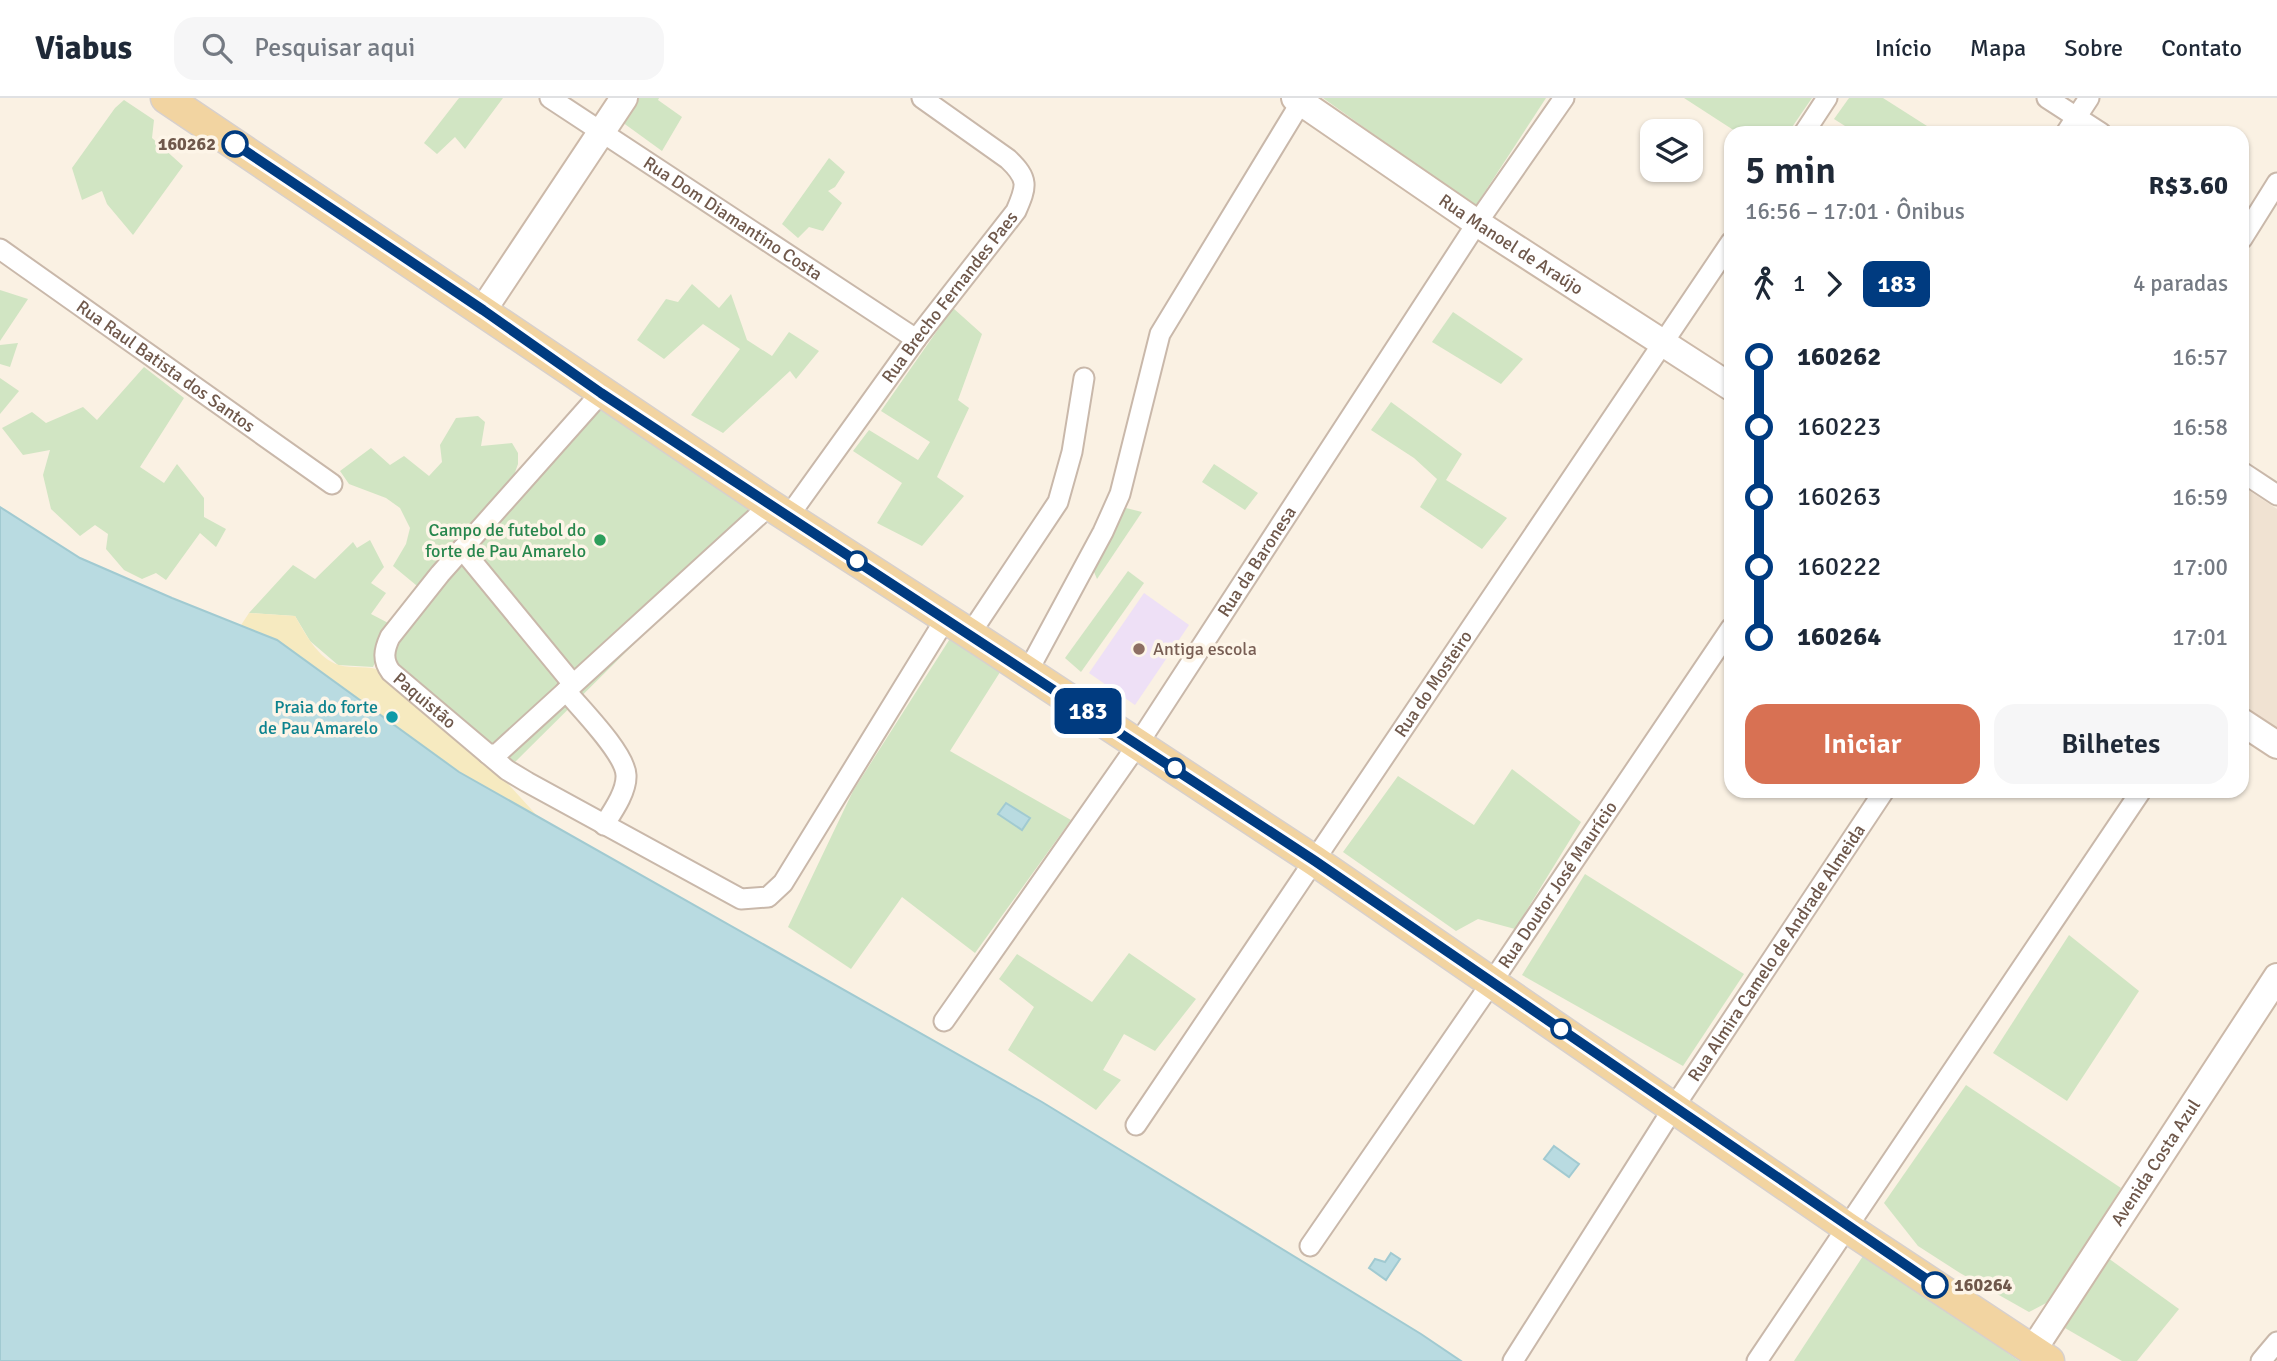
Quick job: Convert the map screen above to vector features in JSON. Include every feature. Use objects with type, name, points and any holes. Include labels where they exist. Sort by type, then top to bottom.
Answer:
[{"type":"main road","points":[[166,98],[483,310],[601,393],[1315,861],[1848,1227],[2041,1355]]},
{"type":"street","name":"Rua Dom Diamantino Costa","points":[[551,98],[916,340]]},
{"type":"street","points":[[483,310],[624,98]]},
{"type":"street","name":"Rua Brecho Fernandes Paes","points":[[779,511],[1016,211],[1024,192],[1025,179],[1008,159],[922,98]]},
{"type":"street","name":"Rua da Baronesa","points":[[944,1021],[1138,744],[1477,223],[1564,98]]},
{"type":"street","points":[[1809,126],[1827,98]]},
{"type":"street","points":[[2047,98],[2071,125],[2089,98]]},
{"type":"street","points":[[1028,671],[1103,532],[1120,494],[1160,334],[1298,100]]},
{"type":"street","name":"Rua Manoel de Araújo","points":[[1298,100],[1477,223],[1724,382]]},
{"type":"street","points":[[2249,221],[2277,183]]},
{"type":"street","name":"Rua Raul Batista dos Santos","points":[[0,249],[332,484]]},
{"type":"street","name":"Rua do Mosteiro","points":[[1136,1125],[1724,253]]},
{"type":"street","points":[[958,626],[1058,502],[1072,453],[1084,377]]},
{"type":"street","name":"Paquistão","points":[[601,393],[462,549],[390,637],[385,647],[384,658],[391,672],[517,776],[741,899],[768,897],[783,883],[958,626]]},
{"type":"street","points":[[2249,477],[2277,495]]},
{"type":"street","points":[[488,754],[497,754],[569,687],[779,511]]},
{"type":"street","points":[[462,549],[621,759],[626,775],[615,807],[604,825]]},
{"type":"street","name":"Rua Doutor José Maurício","points":[[1310,1245],[1724,638]]},
{"type":"street","points":[[2249,727],[2277,746]]},
{"type":"street","name":"Rua Almira Camelo de Andrade Almeida","points":[[1513,1361],[1674,1107],[1879,798]]},
{"type":"street","points":[[1757,1361],[2136,798]]},
{"type":"street","name":"Avenida Costa Azul","points":[[2041,1355],[2277,976]]},
{"type":"street","points":[[2261,1361],[2277,1342]]},
{"type":"shaded area","points":[[2249,491],[2277,509],[2277,730],[2249,711]]},
{"type":"shaded area","name":"Antiga escola","points":[[1144,593],[1189,625],[1135,705],[1089,673]]},
{"type":"green space","points":[[459,98],[503,98],[465,149],[455,137],[437,154],[424,143]]},
{"type":"green space","points":[[636,98],[659,98],[658,100],[682,117],[662,151],[622,122]]},
{"type":"green space","points":[[1323,98],[1546,98],[1475,207]]},
{"type":"green space","points":[[1684,98],[1812,98],[1793,126],[1727,126]]},
{"type":"green space","points":[[1849,98],[1883,98],[1927,126],[1845,126],[1834,119]]},
{"type":"green space","points":[[124,100],[154,120],[152,138],[183,166],[133,235],[107,204],[102,191],[82,200],[72,168],[115,108]]},
{"type":"green space","points":[[829,158],[845,172],[835,187],[828,191],[842,203],[823,231],[809,227],[798,238],[782,224]]},
{"type":"green space","points":[[692,284],[719,308],[731,294],[747,340],[772,356],[789,332],[819,351],[796,379],[790,371],[723,433],[691,415],[740,349],[703,324],[664,359],[637,340],[666,299],[678,302]]},
{"type":"green space","points":[[0,290],[28,299],[0,341]]},
{"type":"green space","points":[[953,308],[982,334],[958,400],[969,408],[937,477],[964,496],[922,546],[877,523],[902,483],[853,451],[869,430],[918,460],[930,442],[881,411]]},
{"type":"green space","points":[[1453,312],[1523,359],[1501,384],[1432,342]]},
{"type":"green space","points":[[18,343],[10,367],[0,364],[0,345]]},
{"type":"green space","points":[[144,367],[184,398],[140,467],[164,483],[177,464],[204,498],[204,517],[226,529],[216,547],[200,533],[166,580],[156,573],[142,579],[124,570],[106,549],[108,534],[95,525],[80,536],[51,509],[43,475],[50,450],[23,455],[2,428],[32,412],[46,423],[83,407],[97,420]]},
{"type":"green space","points":[[0,378],[19,391],[0,414]]},
{"type":"green space","points":[[1391,402],[1462,454],[1446,480],[1507,518],[1482,549],[1420,507],[1437,479],[1414,458],[1371,430]]},
{"type":"green space","points":[[606,404],[766,513],[513,764],[386,669],[385,652],[435,588]]},
{"type":"green space","points":[[478,416],[485,422],[481,446],[512,443],[518,453],[518,464],[509,489],[422,590],[393,566],[406,544],[410,528],[400,508],[386,498],[349,484],[340,471],[371,448],[390,465],[404,456],[429,476],[442,462],[440,445],[456,418]]},
{"type":"green space","points":[[1214,464],[1258,493],[1245,510],[1202,482]]},
{"type":"green space","points":[[1126,508],[1142,512],[1097,579],[1092,567]]},
{"type":"green space","points":[[370,540],[384,567],[371,583],[386,593],[371,614],[392,625],[373,667],[338,665],[310,641],[295,616],[249,613],[293,565],[315,579],[353,542],[357,548]]},
{"type":"green space","points":[[1128,571],[1144,583],[1081,672],[1065,658]]},
{"type":"green space","points":[[951,637],[1002,669],[950,751],[1071,820],[975,953],[902,897],[851,969],[788,927],[853,791]]},
{"type":"green space","points":[[1512,769],[1581,822],[1515,929],[1478,919],[1456,931],[1343,852],[1398,776],[1474,825]]},
{"type":"green space","points":[[1585,874],[1744,974],[1683,1066],[1522,975]]},
{"type":"green space","points":[[2069,935],[2139,991],[2067,1101],[1993,1053]]},
{"type":"green space","points":[[1129,953],[1196,999],[1155,1051],[1124,1034],[1103,1070],[1121,1080],[1096,1110],[1008,1050],[1034,1007],[999,979],[1017,954],[1092,1002]]},
{"type":"green space","points":[[1966,1085],[2121,1188],[2050,1301],[2029,1312],[1918,1246],[1884,1203]]},
{"type":"green space","points":[[1865,1253],[2019,1361],[1794,1361]]},
{"type":"green space","points":[[2108,1258],[2179,1309],[2137,1361],[2122,1361],[2065,1328]]},
{"type":"sand","name":"Praia do forte de Pau Amarelo","points":[[249,613],[295,616],[313,645],[331,662],[383,671],[482,755],[540,819],[226,648]]},
{"type":"water","points":[[0,507],[80,558],[277,640],[459,772],[1042,1102],[1461,1361],[0,1361]]},
{"type":"water","points":[[1006,803],[1030,818],[1022,830],[998,814]]},
{"type":"water","points":[[1554,1146],[1579,1164],[1569,1177],[1544,1159]]},
{"type":"water","points":[[1391,1253],[1400,1259],[1386,1280],[1369,1268],[1375,1259],[1385,1262]]},
{"type":"bus line","name":"183","points":[[235,144],[483,310],[601,393],[1315,861],[1935,1285]]},
{"type":"place","name":"160262","points":[[235,144]]},
{"type":"place","name":"Campo de futebol do forte de Pau Amarelo","points":[[600,540]]},
{"type":"place","name":"Antiga escola","points":[[1139,649]]},
{"type":"place","name":"Praia do forte de Pau Amarelo","points":[[392,717]]},
{"type":"place","name":"160264","points":[[1935,1285]]}]
